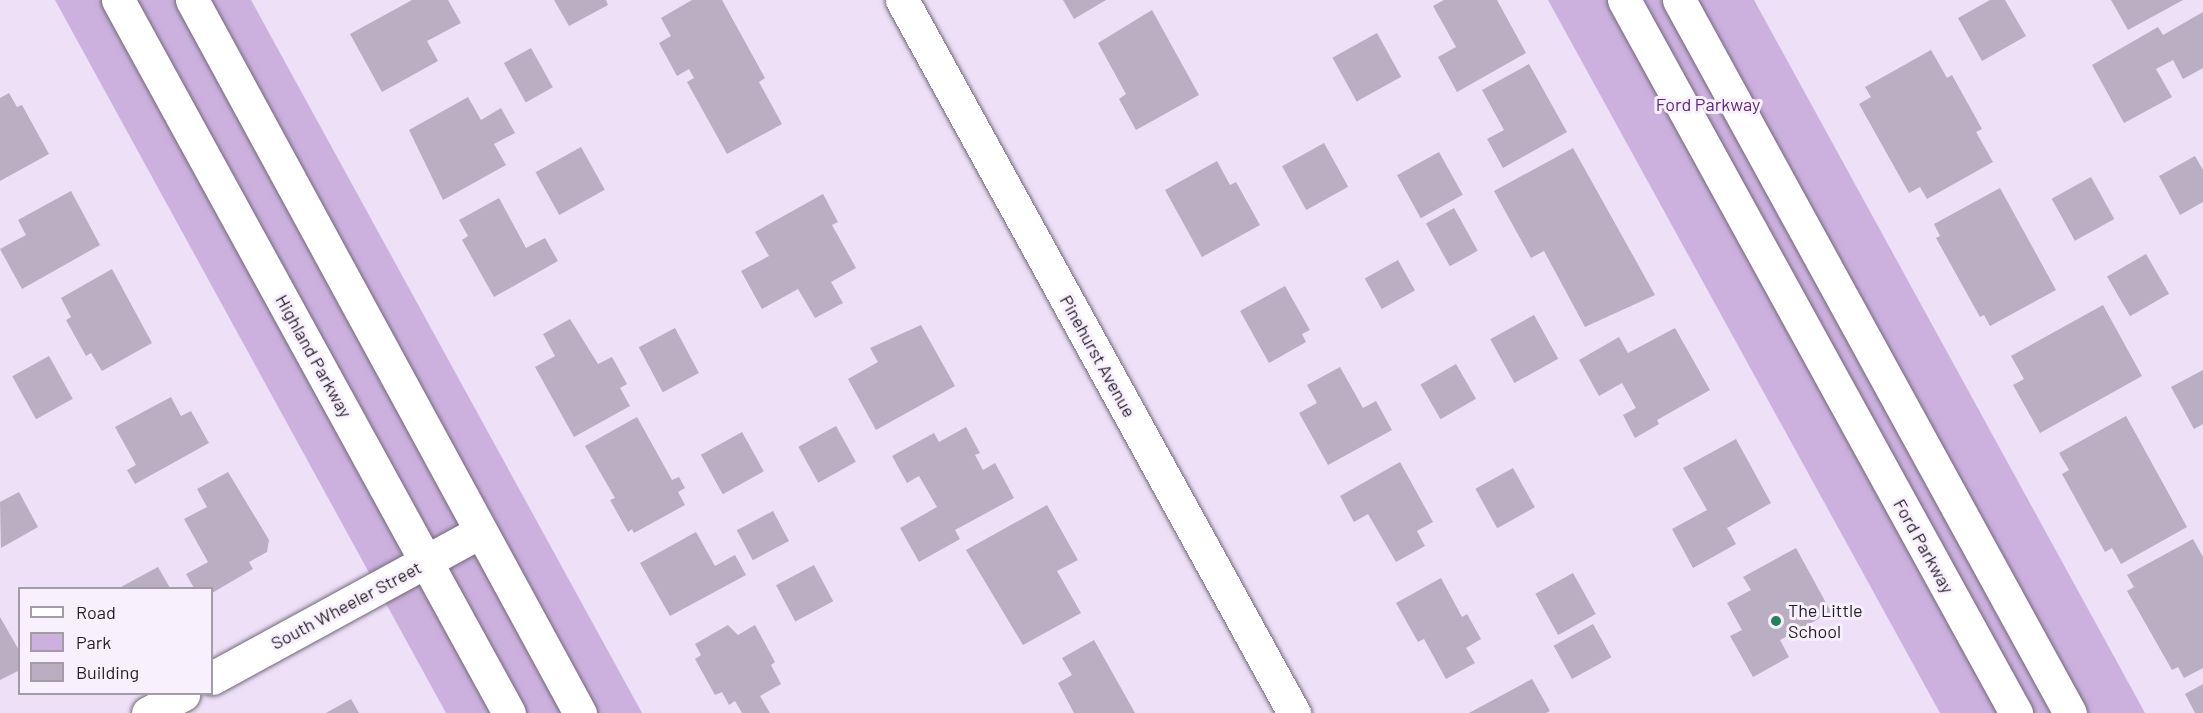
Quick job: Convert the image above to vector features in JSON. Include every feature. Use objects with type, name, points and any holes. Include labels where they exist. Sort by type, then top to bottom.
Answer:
[{"type":"street","name":"Highland Parkway","points":[[118,0],[509,713]]},
{"type":"street","points":[[192,0],[580,713]]},
{"type":"street","name":"Pinehurst Avenue","points":[[902,0],[1294,713]]},
{"type":"street","name":"Ford Parkway","points":[[1624,0],[2016,713]]},
{"type":"street","points":[[1680,0],[2070,713]]},
{"type":"street","name":"South Wheeler Street","points":[[213,677],[480,532]]},
{"type":"street","points":[[148,713],[180,695]]},
{"type":"green space","points":[[55,0],[251,0],[642,713],[446,713]]},
{"type":"green space","name":"Ford Parkway","points":[[1548,0],[1754,0],[2145,713],[1940,713]]},
{"type":"building","points":[[412,0],[448,0],[461,23],[427,41],[438,61],[382,92],[350,34]]},
{"type":"building","points":[[554,0],[606,0],[608,5],[569,26]]},
{"type":"building","points":[[692,0],[722,0],[765,78],[759,82],[782,124],[727,154],[687,82],[694,78],[689,69],[677,76],[659,43],[671,36],[661,18]]},
{"type":"building","points":[[1063,0],[1106,0],[1074,19]]},
{"type":"building","points":[[1444,0],[1497,0],[1526,53],[1457,92],[1438,57],[1456,47],[1433,6]]},
{"type":"building","points":[[1990,0],[2005,0],[2026,36],[1982,61],[1958,18]]},
{"type":"building","points":[[2111,0],[2183,0],[2128,30]]},
{"type":"building","points":[[1152,10],[1199,95],[1136,130],[1119,99],[1126,94],[1098,43]]},
{"type":"building","points":[[2203,12],[2203,68],[2183,79],[2173,60],[2156,69],[2172,97],[2124,123],[2092,65],[2158,27],[2163,35]]},
{"type":"building","points":[[1377,33],[1401,77],[1357,101],[1332,58]]},
{"type":"building","points":[[531,48],[553,87],[526,102],[504,63]]},
{"type":"building","points":[[1931,50],[1947,78],[1952,75],[1982,129],[1976,132],[1993,162],[1927,199],[1920,187],[1909,193],[1859,104],[1871,97],[1865,87]]},
{"type":"building","points":[[1529,64],[1567,132],[1503,168],[1487,139],[1504,130],[1482,90]]},
{"type":"building","points":[[9,93],[17,107],[22,105],[49,154],[0,181],[0,98]]},
{"type":"building","points":[[468,97],[481,120],[501,108],[515,133],[494,144],[506,165],[443,200],[409,130]]},
{"type":"building","points":[[1324,143],[1348,187],[1306,210],[1282,166]]},
{"type":"building","points":[[581,147],[605,190],[559,215],[536,172]]},
{"type":"building","points":[[1573,148],[1655,295],[1585,327],[1544,251],[1531,258],[1494,191]]},
{"type":"building","points":[[1439,152],[1463,195],[1421,218],[1397,175]]},
{"type":"building","points":[[2195,156],[2203,170],[2203,202],[2180,215],[2159,176]]},
{"type":"building","points":[[1217,161],[1230,185],[1236,182],[1260,225],[1202,257],[1165,190]]},
{"type":"building","points":[[2091,177],[2114,219],[2075,241],[2052,199]]},
{"type":"building","points":[[2000,188],[2056,290],[1990,326],[1984,315],[1980,317],[1936,238],[1940,236],[1934,224]]},
{"type":"building","points":[[71,191],[100,245],[22,289],[0,249],[26,235],[18,220]]},
{"type":"building","points":[[823,194],[838,222],[832,225],[856,268],[831,282],[843,303],[815,318],[798,289],[762,309],[741,271],[769,256],[755,232]]},
{"type":"building","points":[[499,198],[526,248],[545,238],[558,261],[494,297],[462,240],[468,236],[459,220]]},
{"type":"building","points":[[1454,208],[1478,251],[1450,266],[1426,224]]},
{"type":"building","points":[[2146,254],[2169,294],[2130,316],[2107,276]]},
{"type":"building","points":[[1398,260],[1415,291],[1382,309],[1365,278]]},
{"type":"building","points":[[112,269],[152,343],[102,371],[91,353],[86,356],[66,320],[71,317],[61,298]]},
{"type":"building","points":[[1285,286],[1310,330],[1302,334],[1306,342],[1269,363],[1240,311]]},
{"type":"building","points":[[2103,305],[2142,376],[2040,433],[2013,385],[2024,379],[2011,356]]},
{"type":"building","points":[[1534,315],[1558,359],[1515,383],[1490,339]]},
{"type":"building","points":[[570,319],[598,364],[612,357],[627,384],[620,388],[630,406],[574,437],[535,367],[555,356],[543,334]]},
{"type":"building","points":[[921,325],[955,386],[876,430],[848,379],[878,362],[870,348]]},
{"type":"building","points":[[675,328],[699,373],[663,392],[639,347]]},
{"type":"building","points":[[1675,328],[1710,390],[1657,420],[1659,424],[1635,438],[1623,415],[1636,408],[1622,383],[1599,396],[1579,360],[1619,337],[1628,353]]},
{"type":"building","points":[[49,356],[73,399],[36,419],[12,376]]},
{"type":"building","points":[[1456,364],[1476,399],[1440,419],[1420,384]]},
{"type":"building","points":[[1340,367],[1363,408],[1376,401],[1392,430],[1328,465],[1299,413],[1317,403],[1307,385]]},
{"type":"building","points":[[2203,370],[2203,424],[2194,429],[2171,387]]},
{"type":"building","points":[[171,397],[181,416],[191,411],[209,443],[135,484],[127,470],[136,465],[115,427]]},
{"type":"building","points":[[2126,416],[2187,527],[2121,564],[2112,548],[2105,552],[2062,474],[2069,470],[2059,453]]},
{"type":"building","points":[[637,417],[672,480],[679,477],[685,488],[678,492],[685,505],[634,533],[632,529],[628,532],[610,500],[615,498],[585,446]]},
{"type":"building","points":[[836,426],[856,462],[818,483],[798,447]]},
{"type":"building","points":[[966,427],[980,453],[975,455],[983,470],[995,463],[1014,498],[955,530],[960,539],[919,562],[900,528],[937,507],[919,476],[907,483],[892,456],[934,433],[939,442]]},
{"type":"building","points":[[742,432],[764,471],[723,494],[701,455]]},
{"type":"building","points":[[1736,439],[1771,503],[1727,528],[1736,544],[1693,568],[1672,529],[1707,510],[1683,468]]},
{"type":"building","points":[[1400,462],[1433,522],[1417,531],[1425,546],[1396,562],[1368,514],[1354,522],[1340,496]]},
{"type":"building","points":[[1513,468],[1535,507],[1497,528],[1475,489]]},
{"type":"building","points":[[228,472],[269,540],[267,552],[249,562],[253,569],[213,592],[213,587],[193,587],[186,574],[208,562],[184,519],[207,507],[197,489]]},
{"type":"building","points":[[19,492],[38,527],[1,548],[0,502]]},
{"type":"building","points":[[1047,505],[1078,560],[1057,571],[1081,613],[1023,645],[966,550]]},
{"type":"building","points":[[773,511],[789,541],[753,560],[737,530]]},
{"type":"building","points":[[696,532],[715,566],[735,555],[746,575],[670,616],[640,563]]},
{"type":"building","points":[[2193,539],[2203,557],[2203,668],[2184,678],[2178,667],[2172,670],[2127,591],[2134,587],[2127,575]]},
{"type":"building","name":"The Little School","points":[[1796,548],[1831,612],[1780,640],[1789,657],[1753,677],[1730,636],[1742,630],[1727,603],[1751,590],[1743,577]]},
{"type":"building","points":[[814,565],[833,601],[795,621],[776,585]]},
{"type":"building","points":[[158,567],[169,587],[121,587]]},
{"type":"building","points":[[1573,573],[1596,614],[1558,635],[1535,594]]},
{"type":"building","points":[[1441,578],[1462,617],[1467,614],[1481,639],[1466,648],[1475,663],[1446,679],[1424,639],[1418,642],[1396,603]]},
{"type":"building","points":[[0,617],[18,648],[18,671],[0,680]]},
{"type":"building","points":[[1593,624],[1611,657],[1572,679],[1554,646]]},
{"type":"building","points":[[728,625],[738,635],[755,625],[775,662],[771,665],[781,684],[760,696],[770,713],[742,713],[735,701],[729,705],[722,692],[715,695],[695,659],[701,655],[695,644]]},
{"type":"building","points":[[1094,640],[1135,713],[1074,713],[1058,683],[1072,675],[1062,658]]},
{"type":"building","points":[[1532,679],[1550,711],[1546,713],[1469,713]]},
{"type":"building","points":[[2203,684],[2203,713],[2195,713],[2185,694]]},
{"type":"building","points":[[351,699],[359,713],[326,713]]},
{"type":"place","name":"The Little School","points":[[1776,621]]}]
